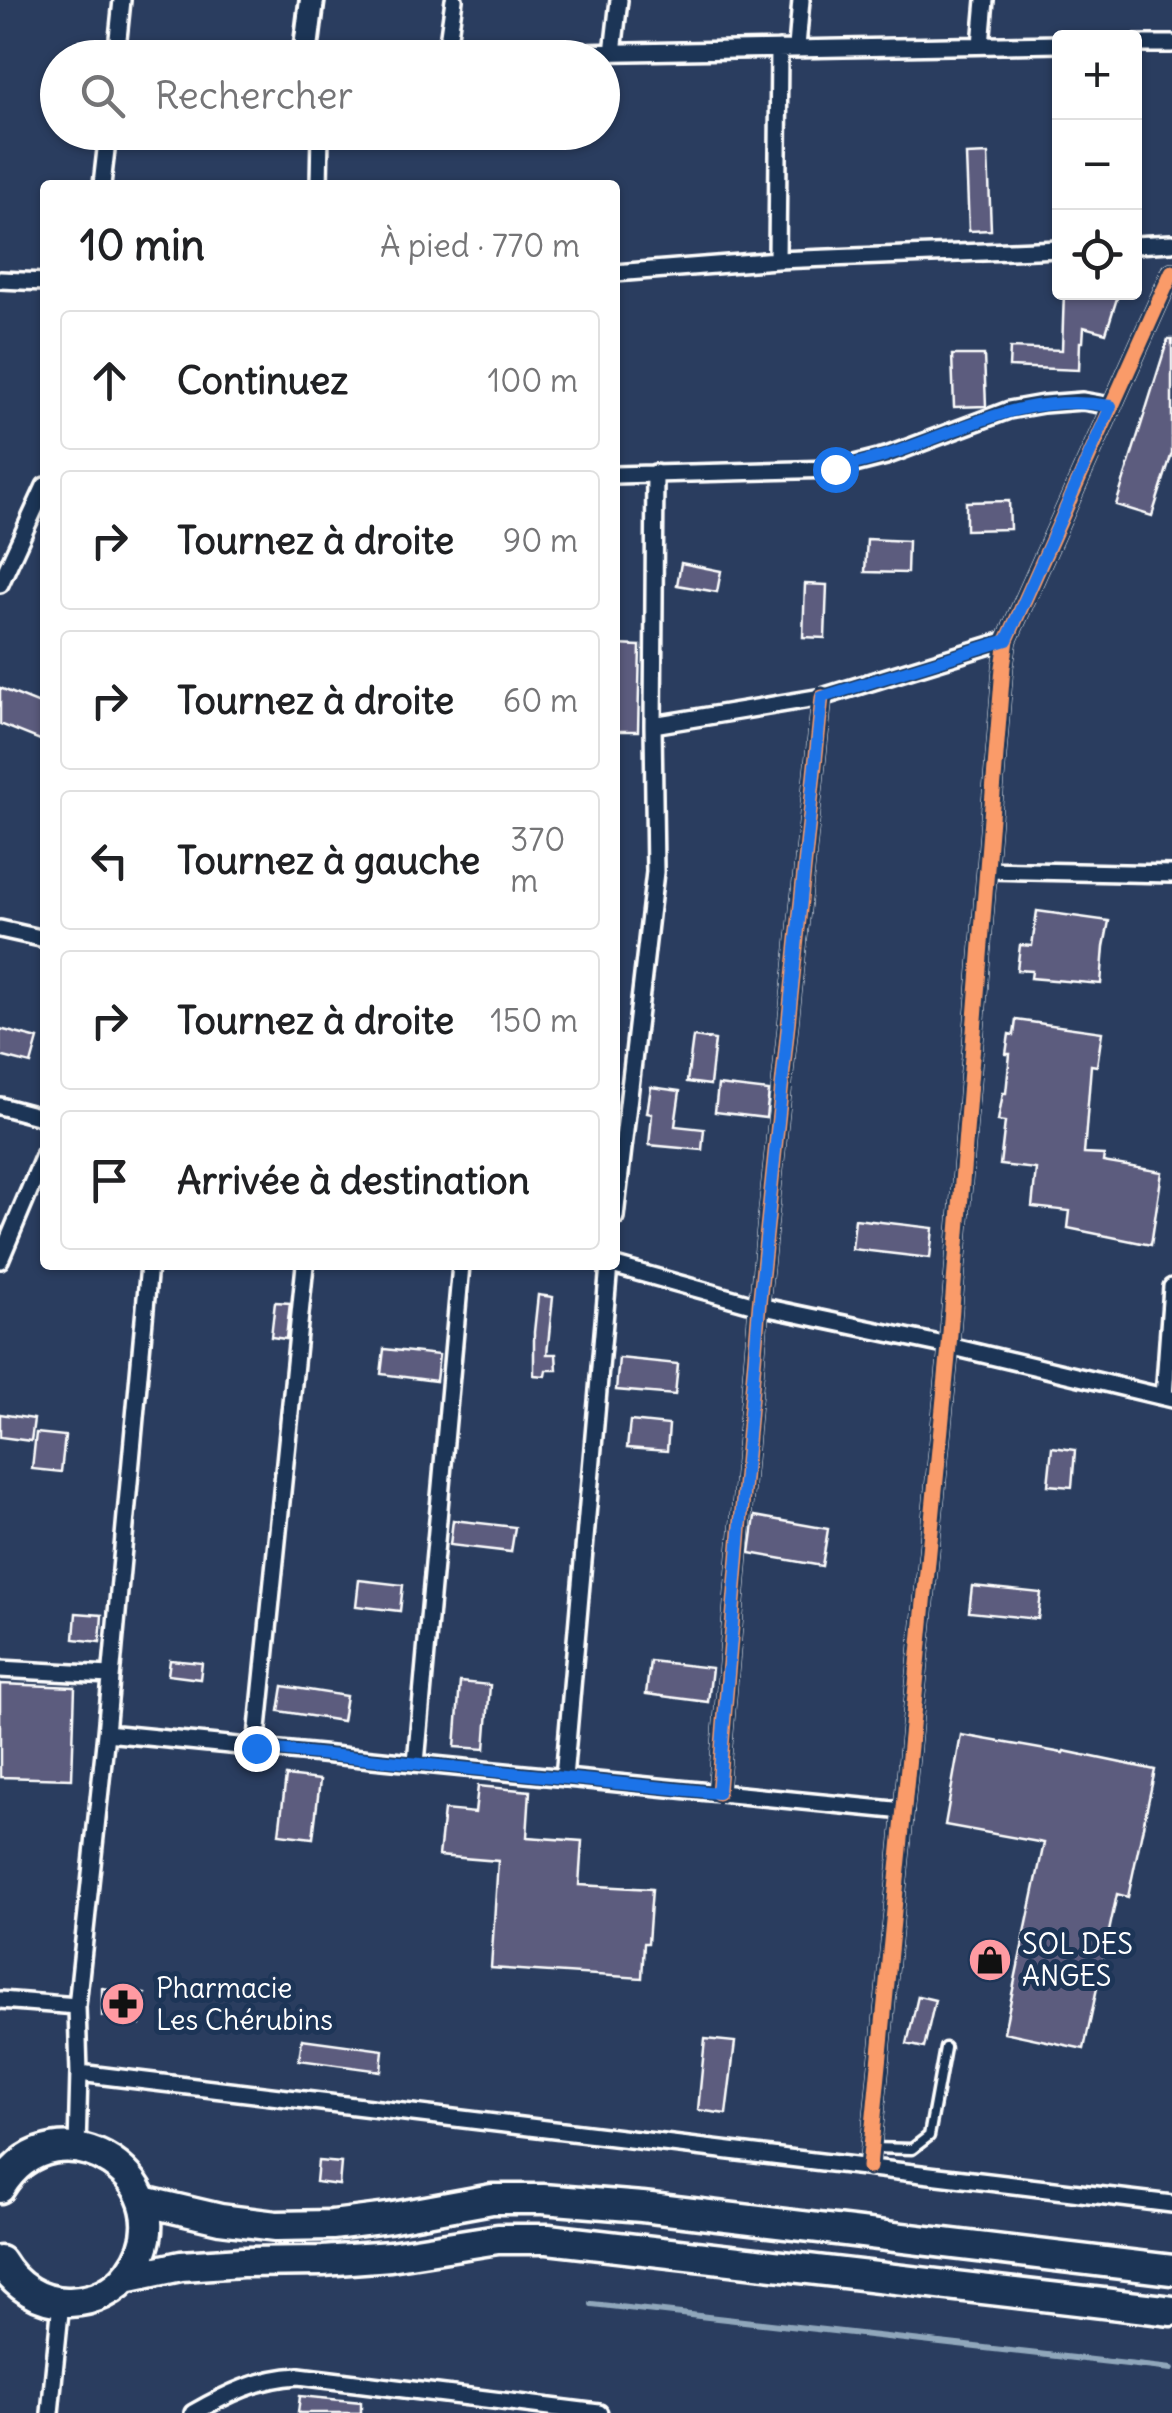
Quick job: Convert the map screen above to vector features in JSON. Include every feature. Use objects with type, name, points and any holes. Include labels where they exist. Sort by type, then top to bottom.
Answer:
[{"type":"highway","points":[[4,2269],[35,2294],[61,2302],[96,2298],[125,2278],[137,2261],[146,2221],[132,2181],[118,2165],[98,2154],[76,2148],[50,2150],[37,2154],[5,2177]]},
{"type":"highway","points":[[142,2201],[220,2219],[276,2226],[388,2218],[492,2198],[543,2199],[1172,2270]]},
{"type":"highway","points":[[125,2278],[181,2266],[390,2256],[498,2238],[548,2238],[1172,2310]]},
{"type":"street","points":[[118,40],[122,0]]},
{"type":"street","points":[[307,40],[312,0]]},
{"type":"street","points":[[448,40],[454,0]]},
{"type":"street","points":[[614,40],[619,0]]},
{"type":"street","points":[[798,47],[802,0]]},
{"type":"street","points":[[981,45],[985,0]]},
{"type":"street","points":[[620,52],[1052,44]]},
{"type":"street","points":[[1142,44],[1172,44]]},
{"type":"street","points":[[776,260],[779,49]]},
{"type":"street","points":[[103,180],[106,150]]},
{"type":"street","points":[[320,150],[320,180]]},
{"type":"street","points":[[1142,245],[1172,243]]},
{"type":"street","points":[[620,273],[776,260],[1052,248]]},
{"type":"street","points":[[869,2167],[949,1346],[1007,640],[1172,272]]},
{"type":"street","points":[[0,280],[40,282]]},
{"type":"street","points":[[620,475],[835,469],[886,456],[1009,410],[1082,401],[1111,406]]},
{"type":"street","points":[[620,1175],[656,872],[652,725],[655,473]]},
{"type":"street","points":[[0,584],[7,552],[40,495]]},
{"type":"street","points":[[652,725],[822,697],[1007,640]]},
{"type":"street","points":[[718,1793],[759,1306],[822,697]]},
{"type":"street","points":[[987,870],[1172,874]]},
{"type":"street","points":[[0,929],[40,938]]},
{"type":"street","points":[[0,1106],[40,1117]]},
{"type":"street","points":[[0,1260],[40,1164]]},
{"type":"street","points":[[620,1268],[759,1306],[1168,1398],[1172,1287]]},
{"type":"street","points":[[76,2148],[77,2006],[149,1270]]},
{"type":"street","points":[[256,1748],[304,1270]]},
{"type":"street","points":[[416,1763],[461,1270]]},
{"type":"street","points":[[564,1778],[610,1270]]},
{"type":"street","points":[[0,1669],[110,1676]]},
{"type":"street","points":[[106,1733],[904,1811]]},
{"type":"street","points":[[0,2000],[77,2006]]},
{"type":"street","points":[[79,2073],[1172,2204]]},
{"type":"street","points":[[50,2413],[61,2302]]},
{"type":"street","points":[[193,2413],[272,2377],[298,2376],[599,2413]]},
{"type":"lane","points":[[871,2148],[912,2149],[929,2136],[945,2048]]},
{"type":"building","points":[[988,154],[991,230],[969,231],[966,155]]},
{"type":"building","points":[[1064,300],[1116,300],[1106,333],[1084,327],[1079,370],[1009,367],[1010,348],[1062,350]]},
{"type":"building","points":[[1168,339],[1172,339],[1172,453],[1152,516],[1116,505]]},
{"type":"building","points":[[952,355],[984,355],[986,406],[954,407]]},
{"type":"building","points":[[1009,501],[1010,529],[966,530],[966,502]]},
{"type":"building","points":[[867,539],[908,541],[907,573],[865,572]]},
{"type":"building","points":[[681,563],[721,571],[717,592],[677,585]]},
{"type":"building","points":[[805,584],[827,585],[825,638],[803,637]]},
{"type":"building","points":[[620,645],[640,646],[638,731],[620,731]]},
{"type":"building","points":[[0,688],[40,704],[40,740],[0,724]]},
{"type":"building","points":[[1037,911],[1109,921],[1101,984],[1031,978],[1032,971],[1017,970],[1020,945],[1032,946]]},
{"type":"building","points":[[1016,1020],[1102,1032],[1097,1066],[1091,1065],[1084,1154],[1104,1155],[1103,1162],[1162,1172],[1151,1245],[1068,1228],[1070,1211],[1032,1207],[1036,1169],[1000,1165],[1005,1122],[998,1121],[1006,1093],[1009,1034],[1014,1035]]},
{"type":"building","points":[[0,1029],[38,1039],[31,1064],[0,1056]]},
{"type":"building","points":[[693,1037],[715,1040],[710,1085],[687,1082]]},
{"type":"building","points":[[718,1085],[769,1091],[766,1118],[715,1112]]},
{"type":"building","points":[[651,1087],[680,1091],[675,1126],[704,1129],[702,1150],[649,1145],[652,1114],[647,1113]]},
{"type":"building","points":[[855,1219],[933,1228],[930,1258],[852,1249]]},
{"type":"building","points":[[538,1295],[553,1297],[547,1354],[556,1354],[557,1370],[546,1370],[545,1376],[534,1375]]},
{"type":"building","points":[[275,1302],[290,1303],[286,1339],[271,1337]]},
{"type":"building","points":[[384,1349],[439,1355],[436,1381],[381,1374]]},
{"type":"building","points":[[619,1358],[678,1364],[675,1395],[616,1390]]},
{"type":"building","points":[[0,1414],[34,1419],[31,1441],[0,1437]]},
{"type":"building","points":[[630,1421],[669,1425],[667,1451],[627,1448]]},
{"type":"building","points":[[36,1433],[65,1436],[61,1472],[32,1469]]},
{"type":"building","points":[[1052,1447],[1075,1450],[1072,1487],[1048,1485]]},
{"type":"building","points":[[755,1516],[828,1529],[822,1566],[750,1553]]},
{"type":"building","points":[[453,1520],[515,1527],[511,1552],[450,1545]]},
{"type":"building","points":[[359,1580],[403,1585],[400,1611],[356,1606]]},
{"type":"building","points":[[972,1586],[1041,1593],[1038,1619],[969,1612]]},
{"type":"building","points":[[76,1613],[102,1615],[100,1642],[74,1639]]},
{"type":"building","points":[[170,1660],[202,1663],[200,1679],[168,1675]]},
{"type":"building","points":[[650,1661],[712,1668],[708,1702],[646,1694]]},
{"type":"building","points":[[460,1682],[490,1685],[485,1749],[455,1747]]},
{"type":"building","points":[[0,1684],[75,1687],[72,1779],[0,1777]]},
{"type":"building","points":[[283,1686],[346,1696],[342,1721],[279,1711]]},
{"type":"building","points":[[961,1735],[1155,1770],[1128,1897],[1117,1894],[1084,2049],[1004,2032],[1044,1843],[945,1825]]},
{"type":"building","points":[[286,1776],[320,1780],[313,1838],[279,1834]]},
{"type":"building","points":[[478,1786],[530,1791],[527,1837],[582,1841],[579,1885],[652,1889],[642,1978],[491,1968],[498,1861],[439,1856],[444,1810],[475,1813]]},
{"type":"building","points":[[102,1988],[145,1994],[140,2025],[102,2016]]},
{"type":"building","points":[[918,1996],[935,2000],[924,2048],[907,2044]]},
{"type":"building","points":[[302,2039],[383,2050],[381,2071],[299,2060]]},
{"type":"building","points":[[705,2039],[735,2042],[726,2114],[698,2110]]},
{"type":"building","points":[[318,2161],[341,2163],[339,2185],[316,2182]]},
{"type":"building","points":[[300,2396],[361,2402],[361,2413],[298,2413]]},
{"type":"waterway","points":[[592,2304],[1172,2369]]},
{"type":"cycle path","points":[[869,2167],[949,1346],[1007,640],[1172,272]]},
{"type":"cycle path","points":[[718,1793],[759,1306],[822,697]]},
{"type":"place","name":"SOL DES ANGES","points":[[990,1960]]},
{"type":"place","name":"Pharmacie Les Chérubins","points":[[123,2004]]},
{"type":"route","points":[[256,1748],[718,1793],[759,1306],[822,697],[1007,640],[1111,406],[1082,401],[1009,410],[886,456],[835,469]]}]
